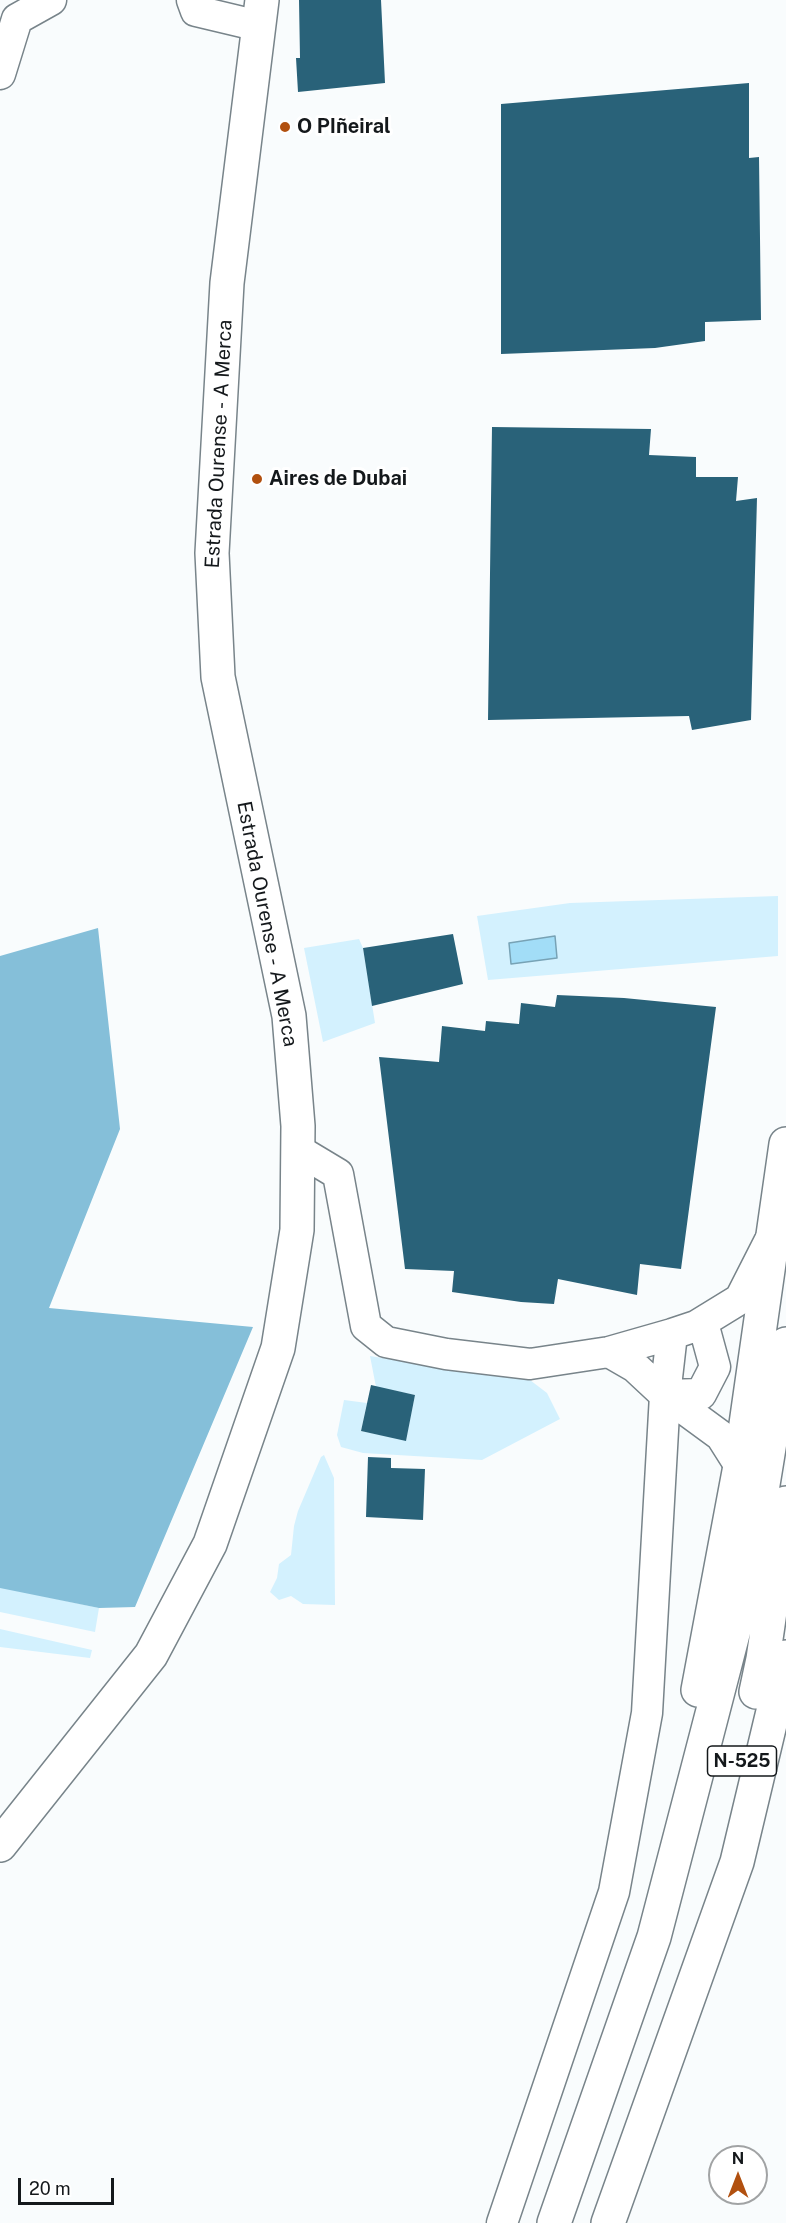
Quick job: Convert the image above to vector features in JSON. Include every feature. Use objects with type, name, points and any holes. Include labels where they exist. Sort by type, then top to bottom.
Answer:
[{"type":"main road","name":"Estrada Ourense - A Merca","points":[[0,1845],[151,1655],[210,1544],[278,1348],[297,1230],[298,1126],[289,1016],[218,677],[212,553],[227,283],[261,13]]},
{"type":"main road","points":[[654,1937],[740,1466],[786,1144]]},
{"type":"main road","points":[[554,2223],[654,1937],[748,1576],[786,1344]]},
{"type":"main road","name":"N-525","points":[[608,2223],[681,2015],[726,1837],[758,1681],[786,1503]]},
{"type":"main road","points":[[681,2015],[737,1862],[786,1657]]},
{"type":"street","points":[[0,74],[14,9],[51,0]]},
{"type":"street","points":[[192,0],[196,11],[261,13]]},
{"type":"street","points":[[298,1150],[338,1174],[366,1326],[386,1342],[446,1354],[530,1364],[609,1352],[684,1330],[740,1299],[772,1237]]},
{"type":"street","points":[[665,1395],[701,1394],[715,1367],[706,1334],[684,1330]]},
{"type":"street","points":[[502,2223],[614,1892],[647,1713],[665,1395],[684,1330]]},
{"type":"street","points":[[609,1352],[635,1367],[665,1395],[721,1436],[740,1466]]},
{"type":"shaded area","points":[[778,896],[778,956],[488,980],[477,916],[570,903]]},
{"type":"shaded area","points":[[98,928],[120,1129],[49,1308],[253,1327],[135,1607],[99,1608],[0,1588],[0,956]]},
{"type":"shaded area","points":[[555,936],[557,958],[511,964],[509,943]]},
{"type":"shaded area","points":[[359,939],[363,948],[375,1023],[323,1042],[304,948]]},
{"type":"shaded area","points":[[370,1356],[492,1376],[526,1377],[547,1393],[560,1419],[482,1460],[363,1453],[341,1447],[337,1435],[344,1400],[367,1403],[361,1431],[406,1440],[415,1395],[376,1387]]},
{"type":"shaded area","points":[[324,1455],[334,1478],[335,1605],[303,1604],[291,1596],[279,1600],[270,1592],[277,1578],[279,1564],[291,1555],[298,1511],[321,1457]]},
{"type":"shaded area","points":[[0,1587],[99,1608],[95,1632],[0,1612]]},
{"type":"shaded area","points":[[0,1629],[92,1650],[90,1658],[0,1647]]},
{"type":"building","points":[[299,0],[381,0],[385,83],[298,92],[296,58],[300,58]]},
{"type":"building","points":[[749,83],[749,158],[759,157],[761,320],[705,322],[705,341],[655,348],[501,354],[501,104]]},
{"type":"building","points":[[492,427],[651,429],[649,455],[696,457],[696,477],[738,477],[736,501],[757,498],[751,720],[692,730],[689,716],[488,720]]},
{"type":"building","points":[[453,934],[463,984],[372,1006],[363,948]]},
{"type":"building","points":[[557,995],[624,998],[716,1007],[681,1269],[640,1264],[637,1295],[558,1279],[554,1304],[521,1302],[452,1292],[454,1271],[405,1269],[379,1057],[439,1062],[442,1026],[485,1031],[486,1021],[519,1024],[521,1003],[555,1007]]},
{"type":"building","points":[[371,1385],[415,1395],[406,1441],[361,1431]]},
{"type":"building","points":[[368,1457],[391,1458],[391,1468],[425,1469],[423,1520],[366,1517]]},
{"type":"place","name":"O PIñeiral","points":[[285,127]]},
{"type":"place","name":"Aires de Dubai","points":[[257,479]]}]
